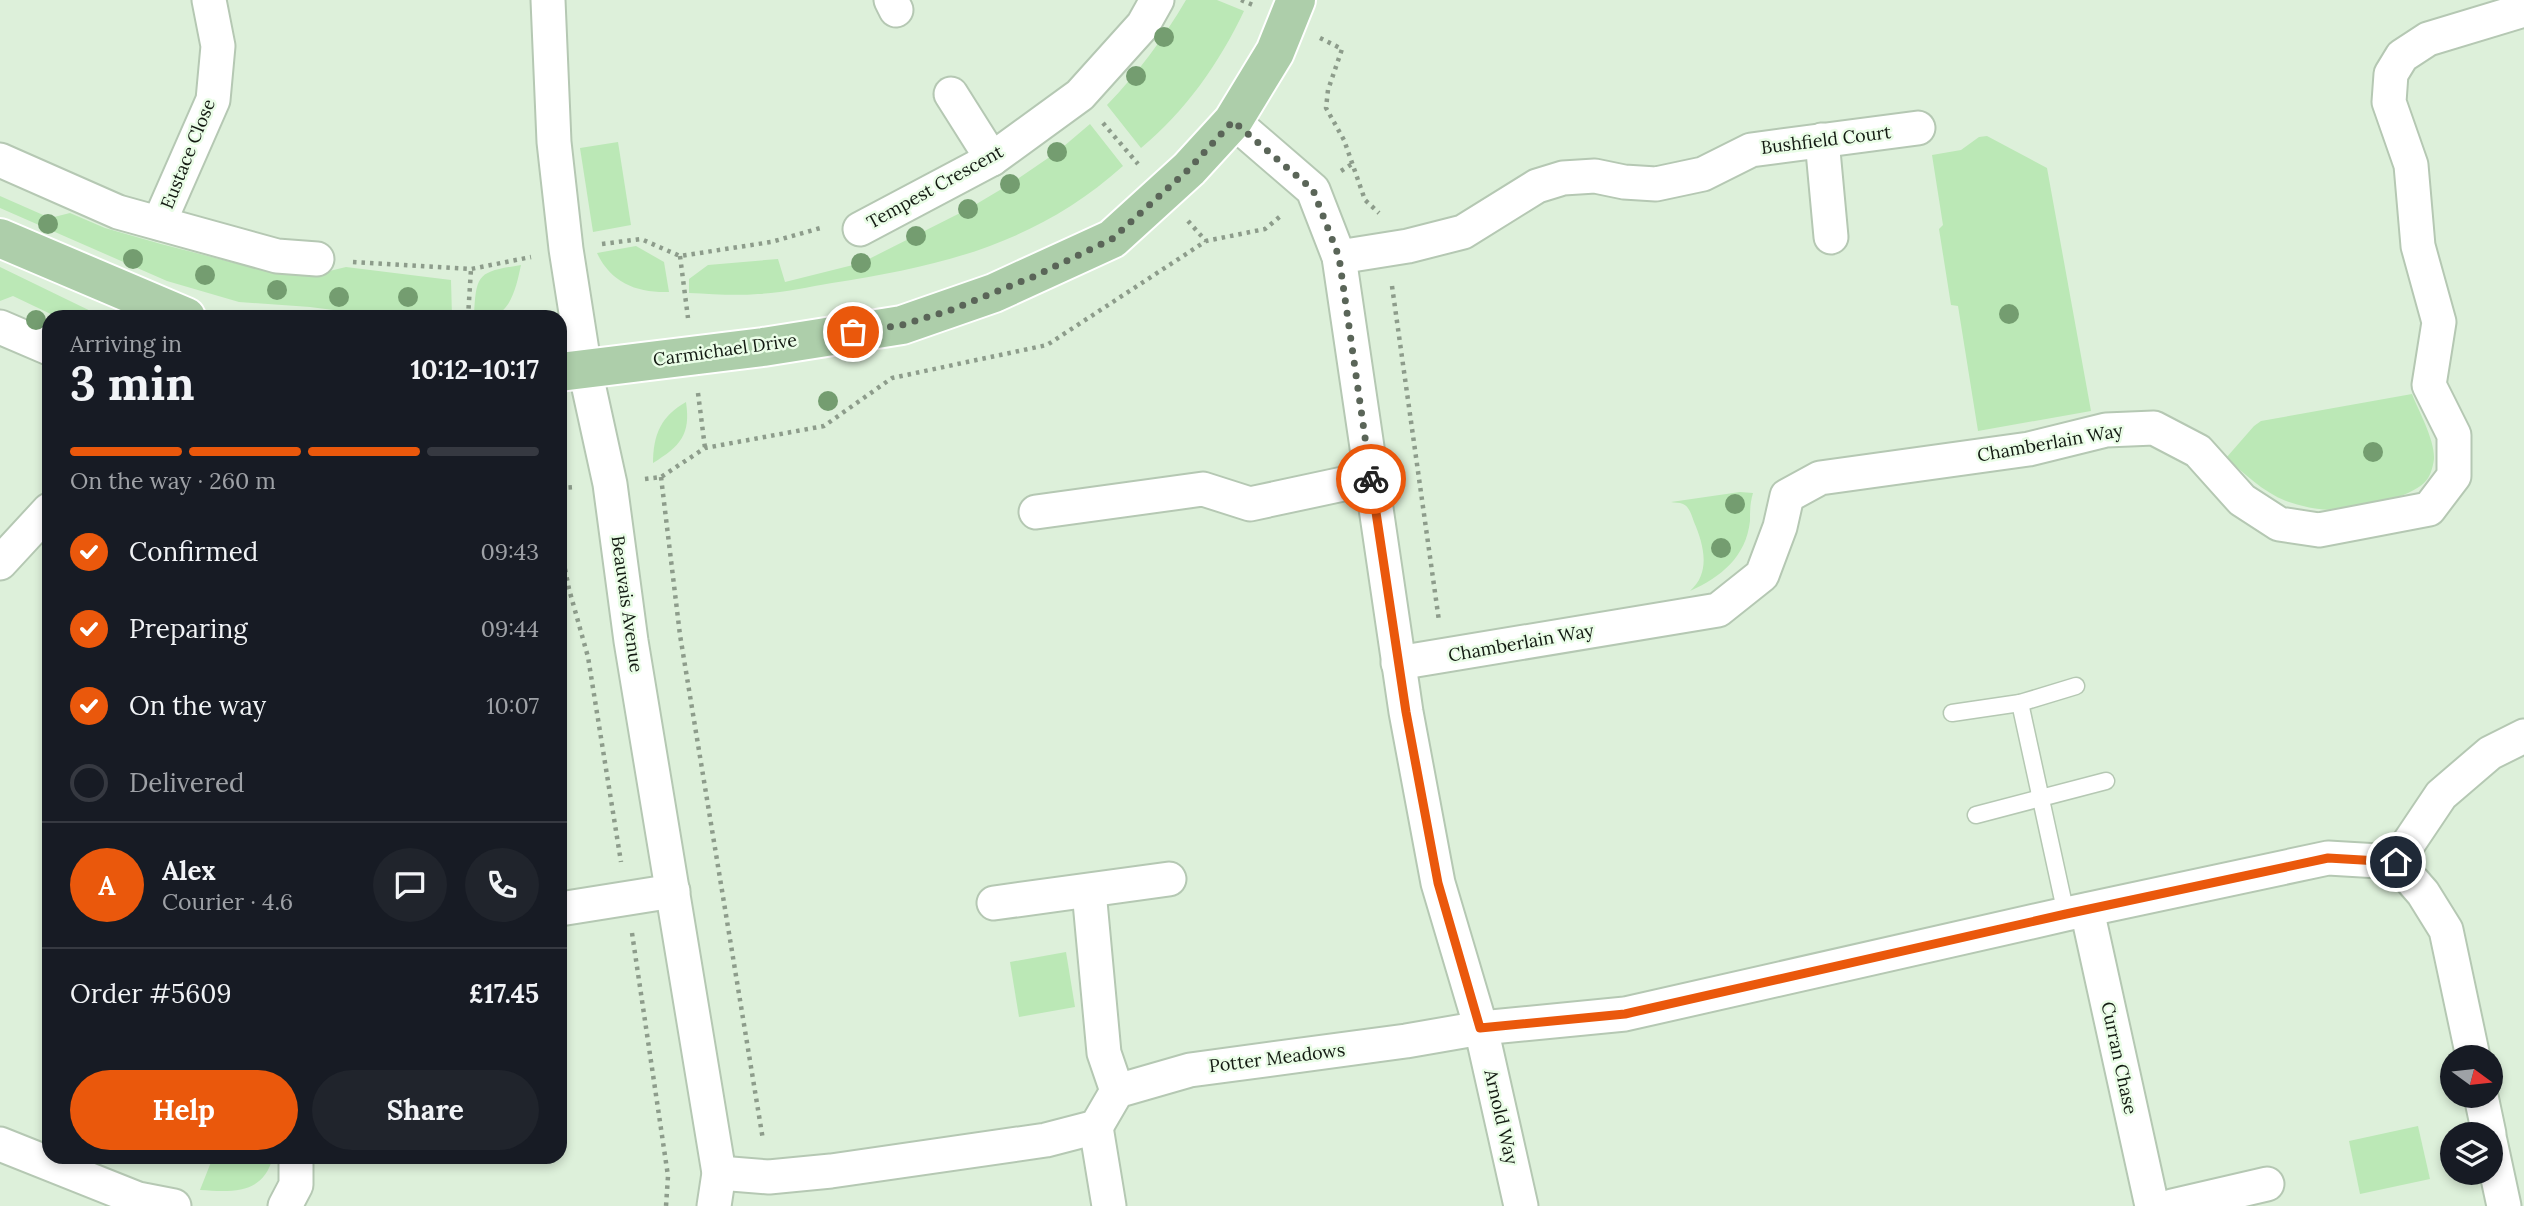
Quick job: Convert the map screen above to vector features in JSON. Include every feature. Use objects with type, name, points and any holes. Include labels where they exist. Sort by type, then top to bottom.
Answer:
[{"type":"main road","name":"Carmichael Drive","points":[[572,371],[763,347],[902,325],[983,298],[1112,239],[1189,169],[1233,121],[1275,52],[1296,0]]},
{"type":"main road","points":[[0,238],[170,310]]},
{"type":"street","name":"Eustace Close","points":[[159,223],[213,100],[218,46],[209,0]]},
{"type":"street","name":"Beauvais Avenue","points":[[548,0],[554,142],[566,249],[572,371],[610,484],[631,641],[719,1174],[714,1206]]},
{"type":"street","name":"Tempest Crescent","points":[[860,229],[992,159],[1080,95],[1143,25],[1157,0]]},
{"type":"street","name":"Chamberlain Way","points":[[1398,663],[1718,610],[1762,575],[1780,527],[1787,496],[1820,478],[2029,449],[2106,430],[2154,428],[2198,451],[2242,500],[2279,524],[2319,530],[2429,509],[2454,476],[2454,435],[2429,385],[2439,322],[2418,246],[2411,165],[2389,102],[2391,74],[2402,56],[2428,38],[2524,10]]},
{"type":"street","points":[[951,94],[992,159]]},
{"type":"street","points":[[1233,121],[1313,190]]},
{"type":"street","name":"Bushfield Court","points":[[1339,257],[1408,246],[1463,232],[1537,186],[1563,178],[1595,176],[1624,182],[1656,184],[1703,174],[1751,150],[1918,128]]},
{"type":"street","points":[[1822,140],[1831,237]]},
{"type":"street","name":"Eustace Close","points":[[0,160],[117,212],[277,256],[317,260]]},
{"type":"street","name":"Arnold Way","points":[[1313,190],[1339,257],[1398,663],[1438,883],[1480,1028],[1521,1206]]},
{"type":"street","points":[[0,327],[42,345]]},
{"type":"street","points":[[1036,512],[1203,489],[1251,504],[1371,478]]},
{"type":"street","points":[[0,564],[42,518]]},
{"type":"street","points":[[2470,1045],[2446,930],[2423,893],[2396,862],[2441,795],[2490,753],[2524,736]]},
{"type":"street","name":"Potter Meadows","points":[[1117,1091],[1190,1070],[1406,1041],[1480,1028],[1625,1014],[2328,858],[2396,862]]},
{"type":"street","points":[[994,902],[1169,879]]},
{"type":"street","points":[[567,908],[673,891]]},
{"type":"street","points":[[1089,891],[1104,1053],[1117,1091],[1096,1128],[1109,1206]]},
{"type":"street","name":"Curran Chase","points":[[2077,912],[2152,1206]]},
{"type":"street","points":[[719,1174],[769,1177],[1046,1140],[1096,1128]]},
{"type":"street","points":[[0,1144],[42,1161]]},
{"type":"street","points":[[50,1164],[138,1199],[174,1206]]},
{"type":"street","points":[[285,1206],[296,1185],[296,1164]]},
{"type":"street","points":[[2172,1206],[2267,1184]]},
{"type":"street","points":[[2499,1185],[2504,1206]]},
{"type":"lane","points":[[1952,713],[2020,703],[2076,687]]},
{"type":"lane","points":[[2020,703],[2041,800],[2077,912]]},
{"type":"lane","points":[[1976,815],[2106,781]]},
{"type":"path","points":[[567,487],[661,477],[705,448],[824,426],[892,378],[1047,345],[1206,241],[1265,229],[1313,190],[1352,164]]},
{"type":"path","points":[[468,310],[471,269]]},
{"type":"path","points":[[661,477],[680,635],[769,1177]]},
{"type":"green space","points":[[1186,0],[1217,0],[1244,11],[1224,49],[1200,85],[1172,119],[1141,148],[1107,105],[1149,55]]},
{"type":"green space","points":[[1090,124],[1123,166],[1057,214],[987,247],[912,268],[795,290],[733,295],[689,293],[689,279],[708,265],[778,259],[785,282],[861,263],[968,209],[1010,184],[1057,152]]},
{"type":"green space","points":[[1987,136],[2047,168],[2091,411],[1978,431],[1958,306],[1951,305],[1939,229],[1943,225],[1932,155],[1961,150],[1979,137]]},
{"type":"green space","points":[[618,142],[631,225],[593,232],[580,148]]},
{"type":"green space","points":[[0,196],[50,218],[70,213],[105,228],[266,271],[313,275],[346,267],[451,280],[452,310],[333,310],[239,302],[167,281],[0,208]]},
{"type":"green space","points":[[636,246],[664,262],[669,292],[646,291],[626,284],[610,272],[597,253]]},
{"type":"green space","points":[[521,265],[509,303],[503,310],[475,310],[478,283],[482,277],[496,270]]},
{"type":"green space","points":[[0,267],[89,310],[42,310],[13,296],[0,301]]},
{"type":"green space","points":[[2412,394],[2429,435],[2434,462],[2424,483],[2406,494],[2367,506],[2342,510],[2303,506],[2269,493],[2226,458],[2261,421]]},
{"type":"green space","points":[[686,402],[687,423],[682,438],[653,463],[660,427],[677,407]]},
{"type":"green space","points":[[1740,492],[1753,493],[1748,534],[1743,545],[1722,572],[1690,591],[1701,576],[1703,549],[1689,509],[1682,503],[1671,502]]},
{"type":"green space","points":[[1066,952],[1075,1007],[1019,1017],[1010,962]]},
{"type":"green space","points":[[2418,1126],[2430,1179],[2360,1194],[2349,1141]]},
{"type":"green space","points":[[210,1164],[270,1164],[254,1185],[235,1190],[200,1190]]},
{"type":"way so far","points":[[853,332],[902,325],[951,310],[1035,276],[1112,239],[1189,169],[1233,121],[1313,190],[1339,257],[1371,479]]},
{"type":"route","points":[[1371,479],[1406,712],[1438,883],[1480,1028],[1625,1014],[2328,858],[2396,862]]}]
